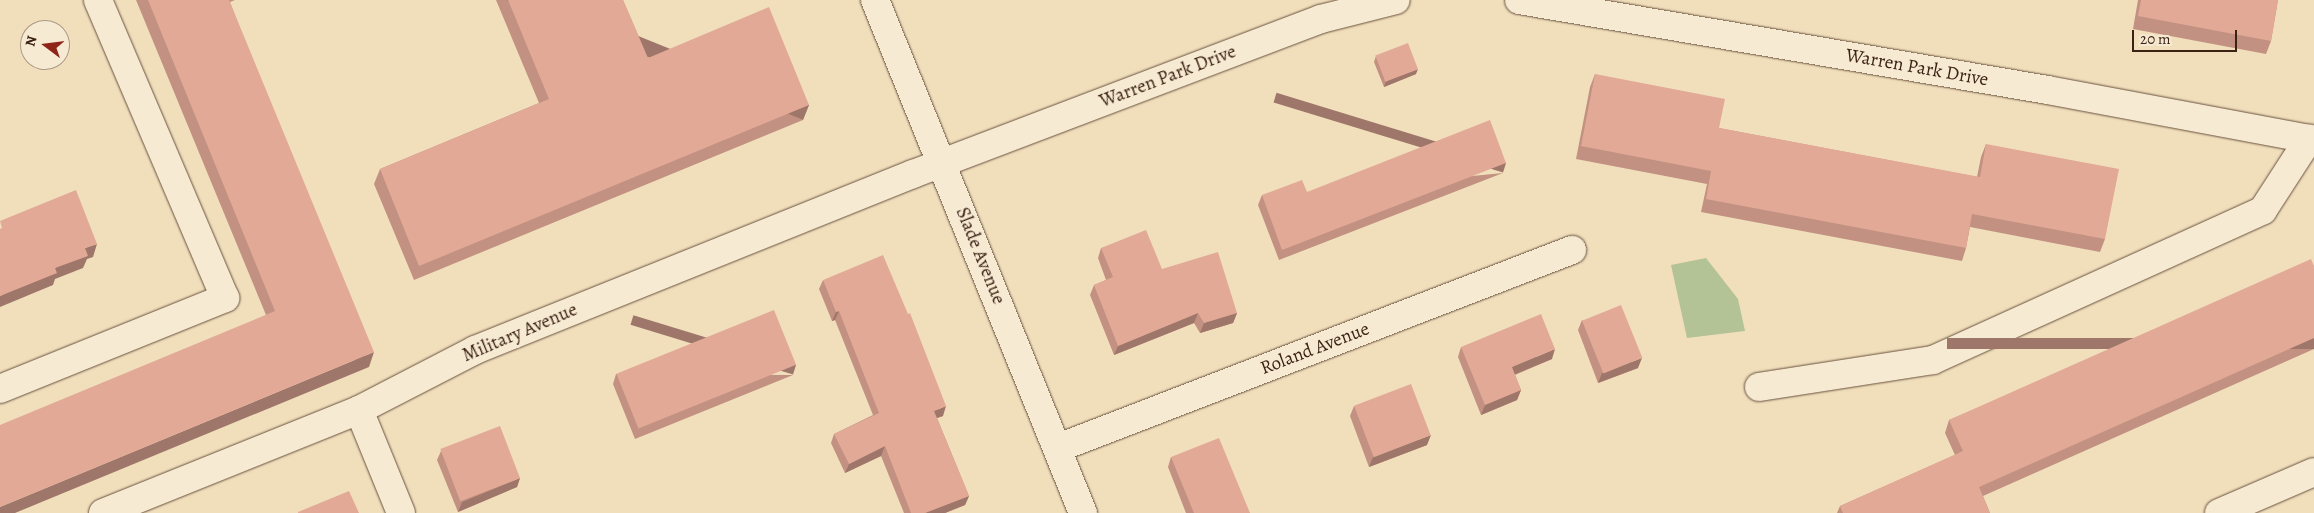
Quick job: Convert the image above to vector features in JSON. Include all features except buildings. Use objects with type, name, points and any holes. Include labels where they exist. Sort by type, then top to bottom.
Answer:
[{"type":"street","points":[[0,389],[225,298],[98,0]]},
{"type":"street","name":"Slade Avenue","points":[[875,0],[1083,513]]},
{"type":"street","name":"Warren Park Drive","points":[[942,162],[1321,18],[1396,0]]},
{"type":"street","name":"Warren Park Drive","points":[[1519,0],[2048,90],[2312,140]]},
{"type":"street","points":[[1758,387],[1942,356],[2263,210],[2312,140]]},
{"type":"street","name":"Military Avenue","points":[[103,513],[359,410],[475,350],[942,162]]},
{"type":"street","name":"Roland Avenue","points":[[1058,448],[1572,250]]},
{"type":"street","points":[[359,410],[401,513]]},
{"type":"street","points":[[2219,513],[2314,472]]},
{"type":"green space","points":[[1706,258],[1738,299],[1745,331],[1687,338],[1671,265]]}]
